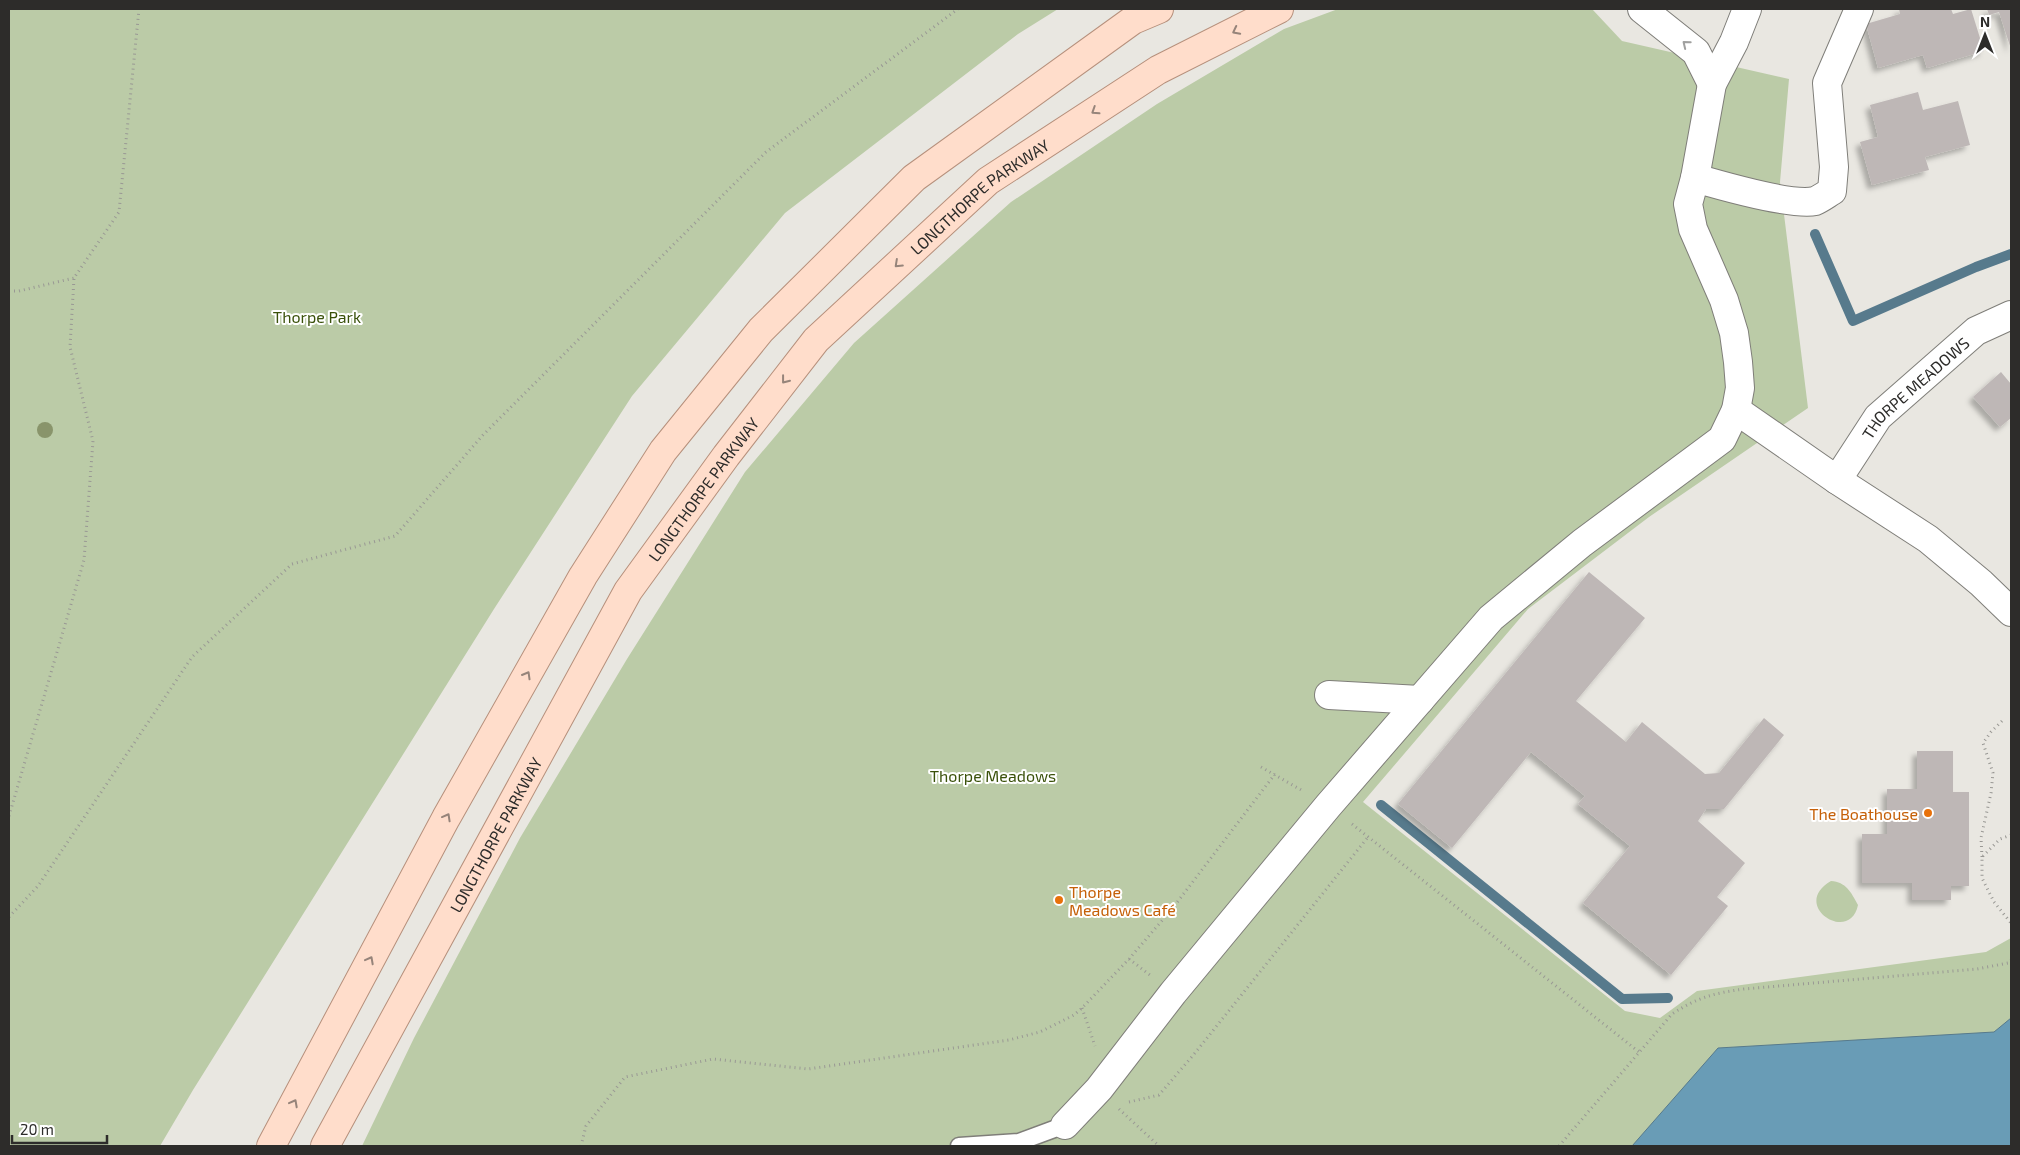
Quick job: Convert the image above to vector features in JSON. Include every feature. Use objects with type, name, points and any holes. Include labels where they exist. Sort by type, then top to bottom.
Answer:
[{"type":"main road","points":[[271,1146],[451,810],[583,576],[663,450],[761,330],[914,178],[1134,20],[1159,9]]},
{"type":"main road","name":"LONGTHORPE PARKWAY","points":[[325,1146],[628,591],[726,456],[816,340],[988,181],[1158,70],[1279,9]]},
{"type":"street","points":[[1642,9],[1696,52],[1712,84]]},
{"type":"street","points":[[1065,1125],[1099,1089],[1143,1031],[1328,806],[1491,618],[1582,543],[1722,439],[1736,410],[1740,388],[1734,333],[1721,293],[1693,229],[1688,204],[1695,178],[1712,84],[1734,42],[1747,9]]},
{"type":"street","points":[[1695,178],[1730,188],[1793,201],[1814,201],[1832,191],[1834,167],[1827,83],[1860,9]]},
{"type":"street","name":"THORPE MEADOWS","points":[[1837,480],[1878,417],[1976,331],[2011,315]]},
{"type":"street","points":[[1736,410],[1837,480],[1928,539],[1981,583],[2011,612]]},
{"type":"street","points":[[1329,695],[1420,700]]},
{"type":"lane","points":[[959,1146],[1018,1142],[1065,1125]]},
{"type":"path","points":[[9,816],[84,560],[93,441],[70,348],[74,278],[119,212],[139,9]]},
{"type":"path","points":[[9,917],[38,886],[192,657],[292,564],[395,536],[483,435],[766,152],[958,9]]},
{"type":"path","points":[[9,291],[19,292],[74,278]]},
{"type":"path","points":[[2003,720],[1983,743],[1993,773],[1991,794],[1981,838],[1982,878],[1994,902],[2011,923]]},
{"type":"path","points":[[1261,766],[1328,806],[1639,1052]]},
{"type":"path","points":[[581,1146],[586,1126],[625,1077],[713,1059],[808,1069],[818,1068],[1009,1040],[1040,1032],[1074,1015],[1129,959],[1172,909],[1275,774]]},
{"type":"path","points":[[1982,857],[2000,839],[2011,835]]},
{"type":"path","points":[[1099,1089],[1125,1103],[1158,1095],[1195,1053],[1368,837]]},
{"type":"path","points":[[1559,1146],[1672,1014],[1691,1001],[1718,993],[1977,970],[2008,963],[2011,960]]},
{"type":"path","points":[[1099,1089],[1160,1146]]},
{"type":"green space","name":"Thorpe Park","points":[[9,9],[1058,9],[1018,34],[785,213],[632,396],[494,609],[193,1090],[160,1146],[9,1146]]},
{"type":"green space","name":"Thorpe Meadows","points":[[1338,9],[1592,9],[1622,41],[1789,79],[1780,182],[1808,408],[1649,517],[1528,609],[1363,802],[1625,1011],[1660,1018],[1697,991],[1986,952],[2011,938],[2011,1146],[362,1146],[414,1038],[520,838],[627,659],[745,472],[854,343],[1011,202],[1157,104],[1284,29]]},
{"type":"green space","points":[[1831,881],[1841,883],[1850,892],[1858,905],[1853,916],[1845,922],[1835,921],[1826,917],[1819,910],[1816,900],[1820,891]]},
{"type":"water","points":[[2011,1018],[2011,1146],[1632,1146],[1718,1048],[1994,1032]]},
{"type":"building","points":[[1899,9],[1951,9],[1953,14],[1971,9],[1984,51],[1927,68],[1923,55],[1878,68],[1866,24],[1900,14]]},
{"type":"building","points":[[1987,9],[2011,9],[2011,49],[1999,12],[1989,15]]},
{"type":"building","points":[[1918,92],[1923,110],[1958,101],[1970,145],[1925,157],[1929,170],[1872,185],[1860,142],[1878,137],[1870,105]]},
{"type":"building","points":[[2001,372],[2011,384],[2011,418],[2000,427],[1973,397]]},
{"type":"building","points":[[1589,572],[1645,618],[1576,701],[1626,742],[1642,722],[1705,774],[1719,773],[1764,718],[1784,735],[1724,809],[1706,809],[1698,821],[1745,863],[1717,897],[1728,906],[1671,975],[1583,903],[1630,846],[1578,804],[1585,796],[1531,752],[1452,848],[1398,804]]},
{"type":"building","name":"The Boathouse","points":[[1917,751],[1953,751],[1953,792],[1969,792],[1969,886],[1951,886],[1951,900],[1912,900],[1912,883],[1862,883],[1862,834],[1887,834],[1887,789],[1917,789]]},
{"type":"waterway","points":[[1815,234],[1853,321],[1976,267],[2011,254]]},
{"type":"waterway","points":[[1381,805],[1622,999],[1668,998]]},
{"type":"place","name":"The Boathouse","points":[[1928,813]]},
{"type":"place","name":"Thorpe Meadows Café","points":[[1059,900]]}]
